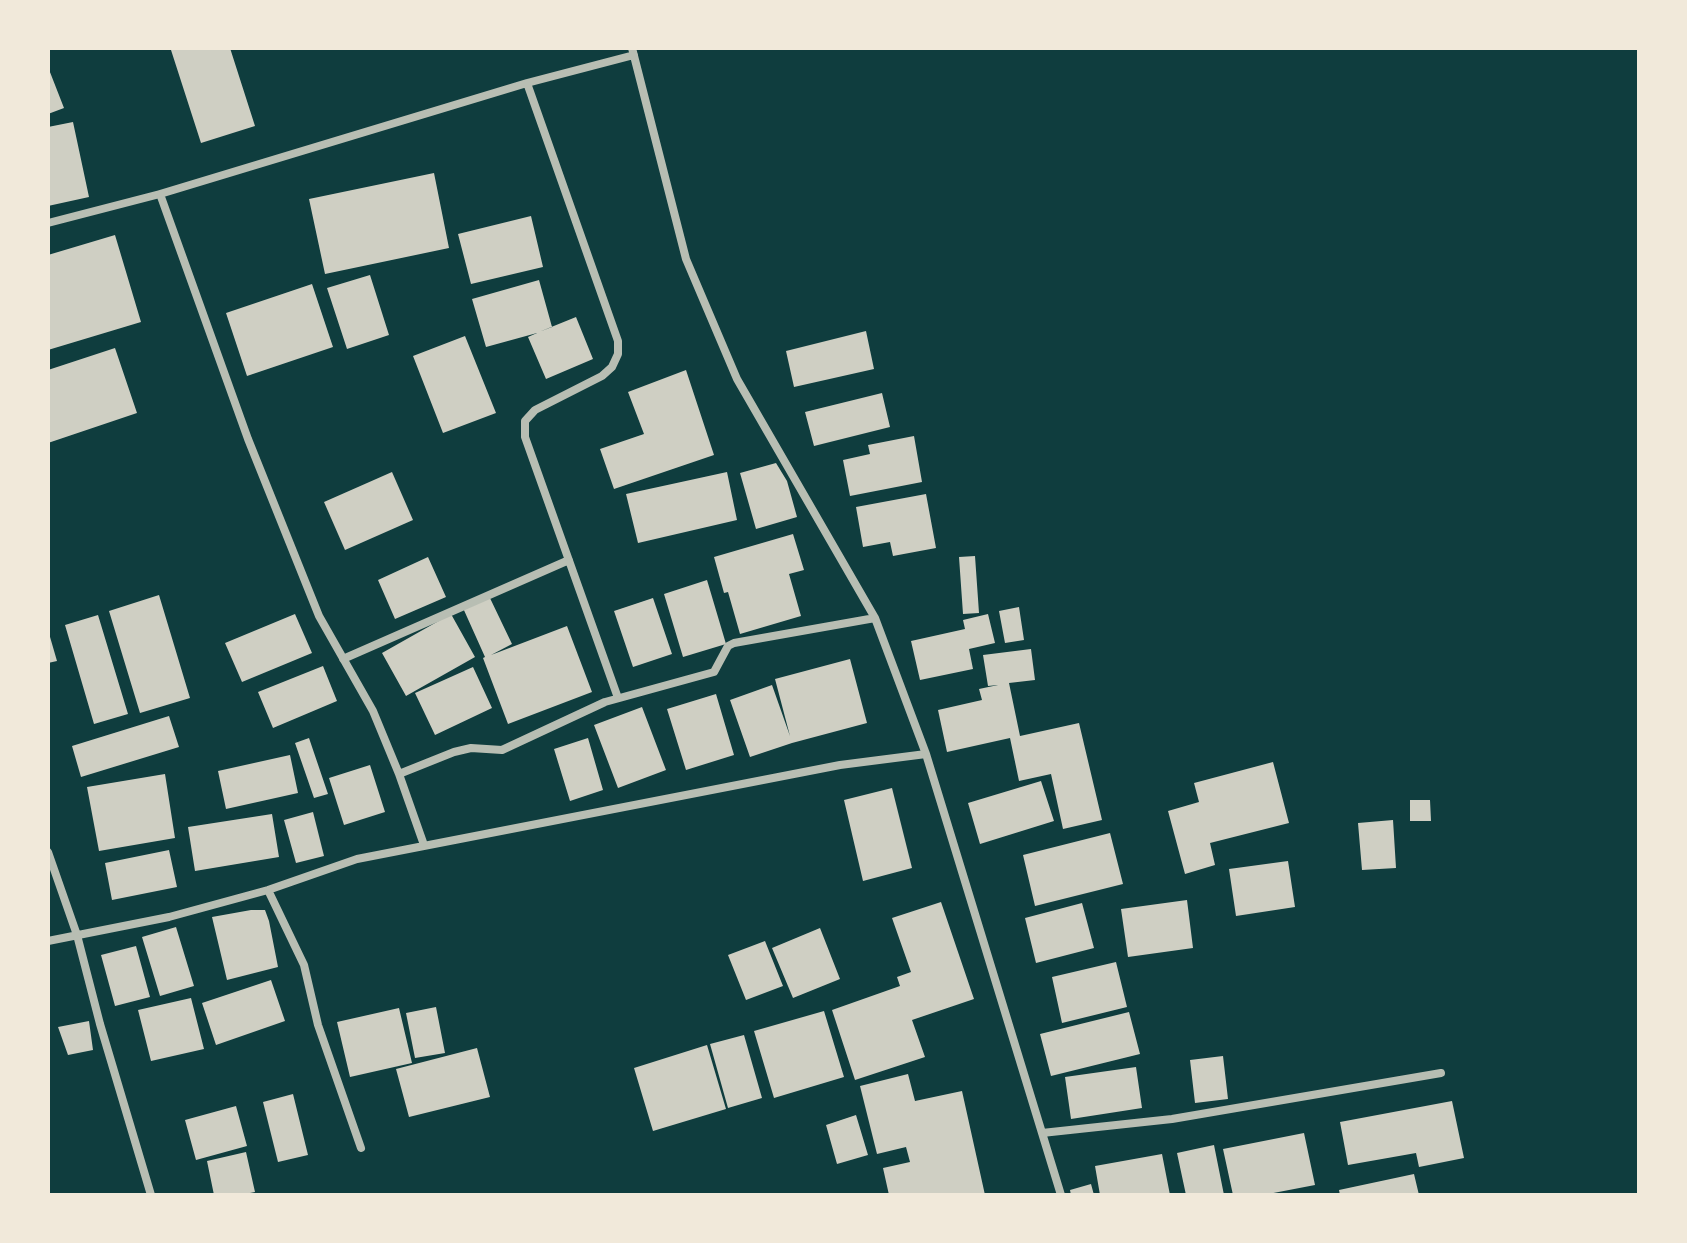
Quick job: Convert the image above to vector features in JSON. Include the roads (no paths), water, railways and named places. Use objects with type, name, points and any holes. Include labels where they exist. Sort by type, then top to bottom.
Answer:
[{"type":"street","points":[[48,223],[160,194],[633,51],[686,259],[737,379],[875,618],[926,754],[1061,1195]]},
{"type":"street","points":[[527,83],[618,341],[618,354],[612,367],[602,376],[535,410],[525,421],[525,437],[618,698]]},
{"type":"street","points":[[160,194],[248,439],[319,616],[373,711],[424,845]]},
{"type":"street","points":[[343,659],[569,560]]},
{"type":"street","points":[[399,774],[462,750],[502,750],[618,698],[714,672],[728,646],[734,643],[875,618]]},
{"type":"street","points":[[48,941],[169,917],[268,890],[357,859],[840,765],[926,754]]},
{"type":"street","points":[[48,852],[77,935],[151,1195]]},
{"type":"street","points":[[268,890],[304,965],[318,1025],[361,1148]]},
{"type":"street","points":[[1042,1133],[1172,1119],[1441,1073]]}]
